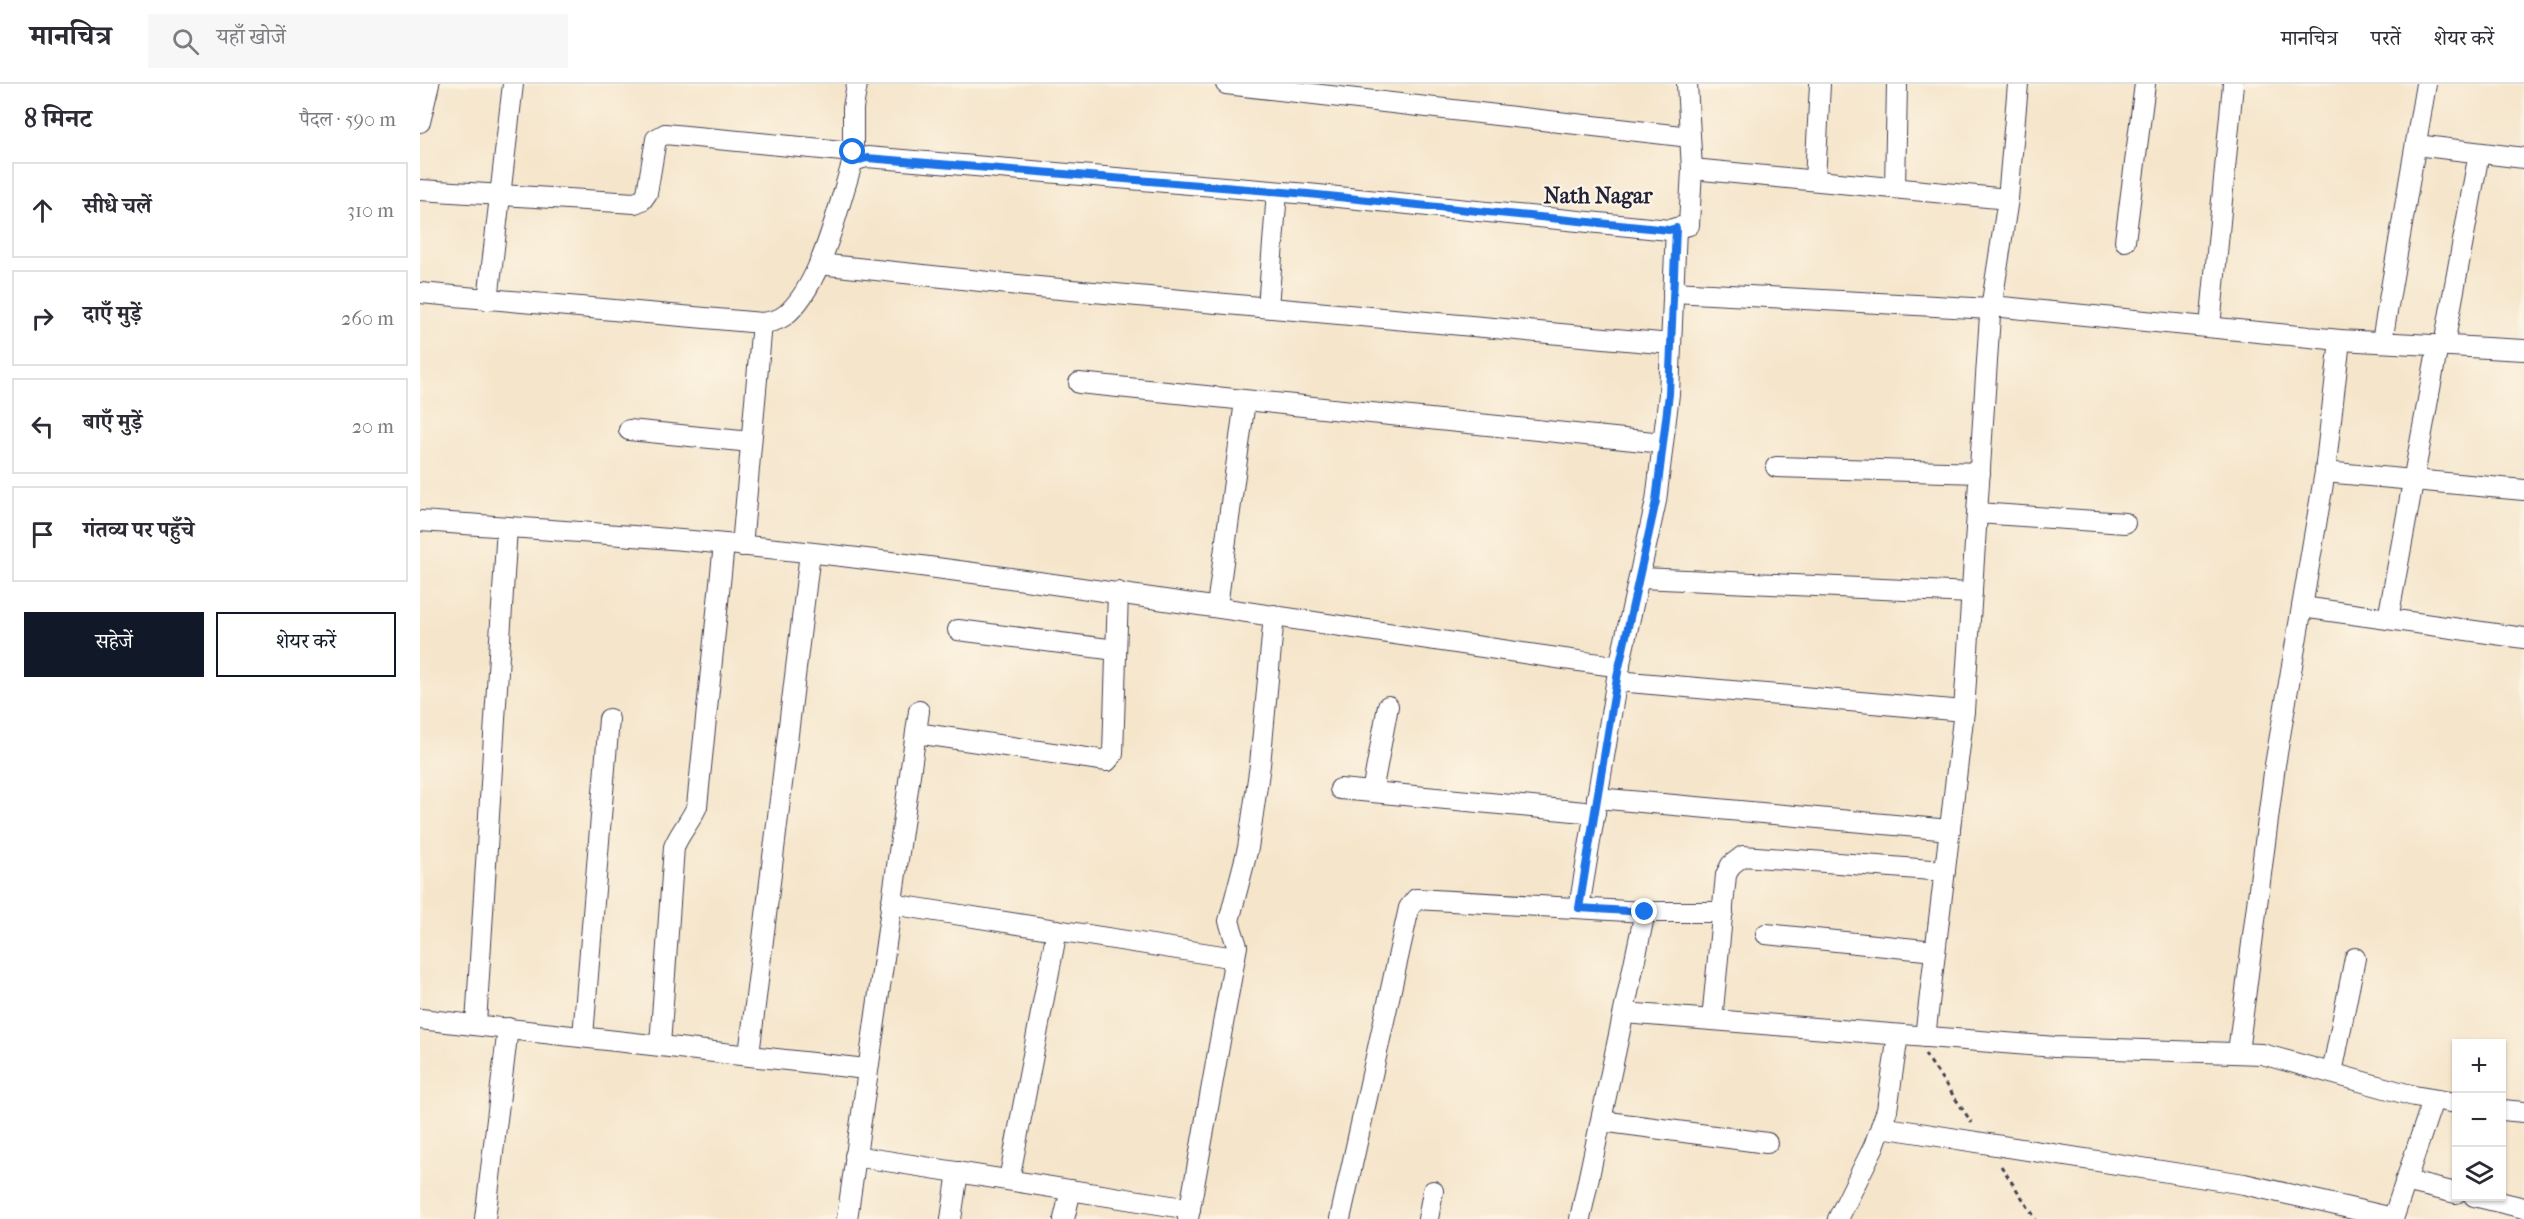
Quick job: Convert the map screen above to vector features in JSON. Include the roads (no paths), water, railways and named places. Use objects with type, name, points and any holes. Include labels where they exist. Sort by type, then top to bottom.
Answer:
[{"type":"street","points":[[420,122],[429,84]]},
{"type":"street","points":[[489,300],[513,84]]},
{"type":"street","points":[[420,293],[762,323],[774,321],[784,316],[807,290],[819,264],[853,157],[853,108],[857,84]]},
{"type":"street","points":[[1226,84],[1690,137]]},
{"type":"street","points":[[420,190],[635,203],[642,200],[647,193],[656,139],[665,134],[853,157],[1277,192],[1669,230],[1689,225],[1692,169],[1687,84]]},
{"type":"street","points":[[1815,180],[1820,84]]},
{"type":"street","points":[[1895,188],[1897,84]]},
{"type":"street","points":[[1925,1037],[1964,711],[1991,308],[2008,199],[2018,84]]},
{"type":"street","points":[[2125,241],[2145,84]]},
{"type":"street","points":[[2210,327],[2233,84]]},
{"type":"street","points":[[2382,341],[2427,84]]},
{"type":"street","points":[[2416,145],[2524,158]]},
{"type":"street","points":[[2388,619],[2479,153]]},
{"type":"street","points":[[1692,169],[2008,199]]},
{"type":"street","points":[[1268,307],[1277,192]]},
{"type":"street","points":[[1579,908],[1618,674],[1641,578],[1656,501],[1671,344],[1676,228]]},
{"type":"street","points":[[819,264],[1671,344]]},
{"type":"street","points":[[1673,292],[1991,308],[2340,340],[2524,350]]},
{"type":"street","points":[[660,1045],[674,847],[677,837],[691,820],[697,806],[733,545],[751,442],[762,323]]},
{"type":"street","points":[[2238,1052],[2275,765],[2325,472],[2340,340]]},
{"type":"street","points":[[1079,383],[1663,443]]},
{"type":"street","points":[[1217,606],[1245,400]]},
{"type":"street","points":[[629,430],[751,442]]},
{"type":"street","points":[[1776,467],[1980,473]]},
{"type":"street","points":[[2325,472],[2524,490]]},
{"type":"street","points":[[1977,513],[2125,523]]},
{"type":"street","points":[[420,521],[634,535],[810,553],[1217,606],[1618,674],[1964,711]]},
{"type":"street","points":[[476,1024],[507,527]]},
{"type":"street","points":[[749,1055],[810,553]]},
{"type":"street","points":[[1641,578],[1972,593]]},
{"type":"street","points":[[916,733],[1107,761],[1113,754],[1118,592]]},
{"type":"street","points":[[2302,607],[2524,638]]},
{"type":"street","points":[[855,1156],[1071,1190],[1189,1214],[1235,958],[1237,939],[1229,921],[1248,848],[1260,765],[1274,615]]},
{"type":"street","points":[[958,630],[1116,650]]},
{"type":"street","points":[[1372,792],[1388,706]]},
{"type":"street","points":[[847,1219],[866,1069],[919,711]]},
{"type":"street","points":[[583,1036],[609,719]]},
{"type":"street","points":[[1340,789],[1950,830]]},
{"type":"street","points":[[1712,1020],[1726,875],[1731,864],[1743,856],[1945,872]]},
{"type":"street","points":[[1340,1219],[1409,908],[1416,899],[1645,912],[1723,912]]},
{"type":"street","points":[[891,903],[1235,958]]},
{"type":"street","points":[[1580,1219],[1645,912]]},
{"type":"street","points":[[1010,1180],[1057,930]]},
{"type":"street","points":[[1766,934],[1935,951]]},
{"type":"street","points":[[2332,1073],[2355,958]]},
{"type":"street","points":[[1624,1013],[2055,1047],[2238,1052],[2279,1057],[2433,1100],[2452,1102]]},
{"type":"street","points":[[420,1019],[866,1069]]},
{"type":"street","points":[[485,1219],[508,1028]]},
{"type":"street","points":[[1838,1219],[1887,1110],[1898,1035]]},
{"type":"street","points":[[1881,1127],[2244,1184],[2393,1219],[2433,1100]]},
{"type":"street","points":[[2506,1110],[2524,1112]]},
{"type":"street","points":[[1601,1121],[1767,1143]]},
{"type":"street","points":[[951,1219],[958,1172]]},
{"type":"street","points":[[2405,1181],[2452,1192]]},
{"type":"street","points":[[1064,1219],[1071,1190]]},
{"type":"street","points":[[1428,1219],[1433,1191]]},
{"type":"street","points":[[2492,1201],[2524,1208]]},
{"type":"district","name":"Nath Nagar","points":[[1598,196]]}]
